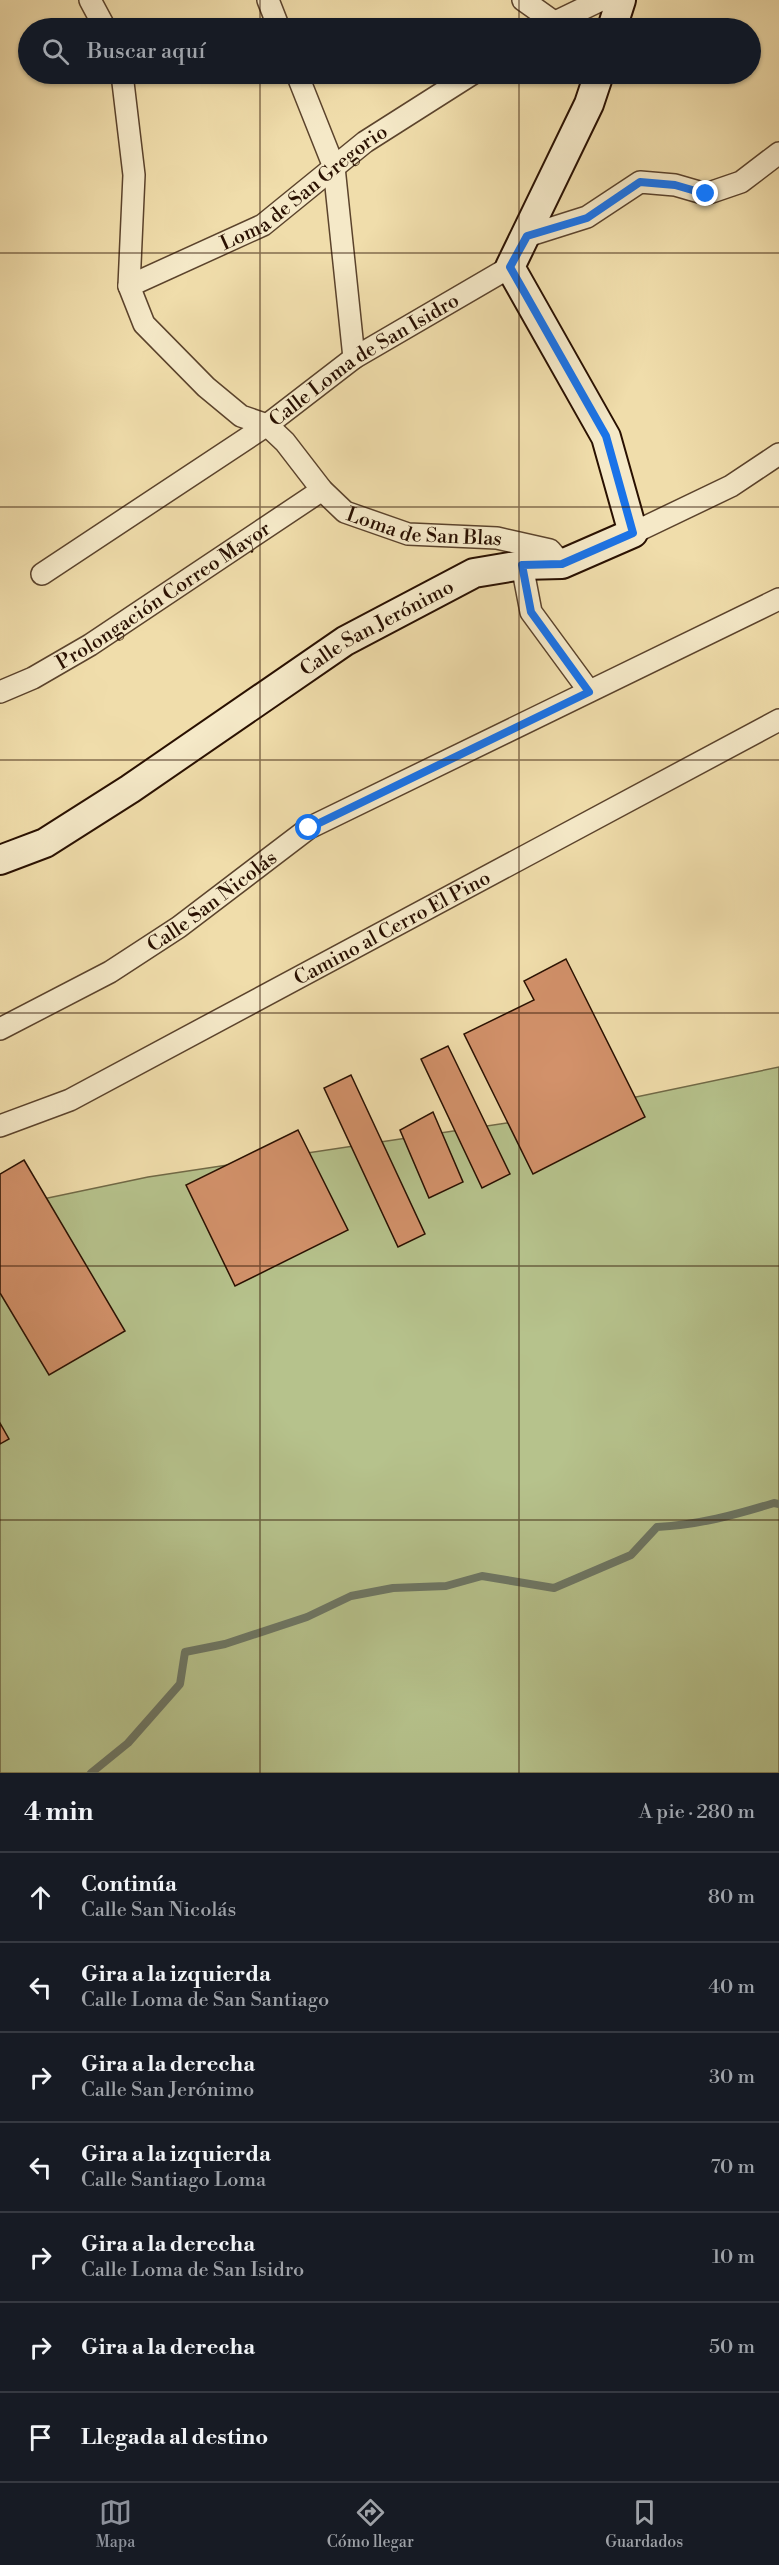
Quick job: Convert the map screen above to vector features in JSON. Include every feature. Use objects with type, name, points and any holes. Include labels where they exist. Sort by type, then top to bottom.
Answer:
[{"type":"main road","points":[[615,18],[621,0]]},
{"type":"main road","points":[[596,84],[589,104],[510,267],[606,436],[633,533]]},
{"type":"main road","name":"Calle San Jerónimo","points":[[0,860],[45,843],[120,795],[345,641],[474,573],[522,565],[562,564],[633,533]]},
{"type":"street","points":[[90,0],[100,18]]},
{"type":"street","points":[[268,0],[275,18]]},
{"type":"street","points":[[523,0],[541,18]]},
{"type":"street","points":[[563,18],[601,0]]},
{"type":"street","name":"Loma de San Blas","points":[[123,84],[134,175],[129,285],[144,324],[206,387],[241,416],[267,425],[285,442],[322,490],[345,512],[408,534],[497,538],[550,550],[562,564]]},
{"type":"street","points":[[301,84],[334,167],[354,358]]},
{"type":"street","name":"Loma de San Gregorio","points":[[129,285],[263,225],[365,142],[456,84]]},
{"type":"street","points":[[527,236],[587,218],[640,182],[675,185],[706,194],[741,182],[779,153]]},
{"type":"street","name":"Calle Loma de San Isidro","points":[[42,574],[267,425],[354,358],[510,267]]},
{"type":"street","name":"Calle San Jerónimo","points":[[633,533],[731,486],[779,454]]},
{"type":"street","name":"Prolongación Correo Mayor","points":[[0,692],[33,678],[90,645],[322,490]]},
{"type":"street","points":[[522,565],[531,612],[589,692]]},
{"type":"street","name":"Calle San Nicolás","points":[[0,1029],[120,966],[179,927],[309,828],[779,599]]},
{"type":"street","name":"Camino al Cerro El Pino","points":[[0,1126],[70,1100],[779,720]]},
{"type":"green space","points":[[779,1067],[779,1773],[0,1773],[0,1208],[148,1177],[526,1120]]},
{"type":"building","points":[[566,959],[645,1117],[533,1174],[464,1034],[534,1000],[524,981]]},
{"type":"building","points":[[448,1046],[510,1174],[482,1188],[421,1059]]},
{"type":"building","points":[[351,1075],[425,1234],[398,1247],[324,1088]]},
{"type":"building","points":[[433,1112],[463,1182],[429,1198],[400,1130]]},
{"type":"building","points":[[298,1130],[348,1230],[235,1286],[186,1185]]},
{"type":"building","points":[[24,1160],[125,1331],[49,1375],[0,1293],[0,1174]]},
{"type":"building","points":[[0,1423],[9,1439],[0,1444]]},
{"type":"waterway","points":[[91,1773],[128,1743],[180,1684],[185,1652],[225,1644],[307,1617],[351,1596],[393,1588],[446,1586],[482,1576],[554,1588],[631,1555],[657,1527],[702,1522],[774,1503],[779,1504]]},
{"type":"route","points":[[309,828],[589,692],[531,612],[522,565],[562,564],[633,533],[606,436],[510,267],[527,236],[587,218],[640,182],[675,185],[706,194]]}]
